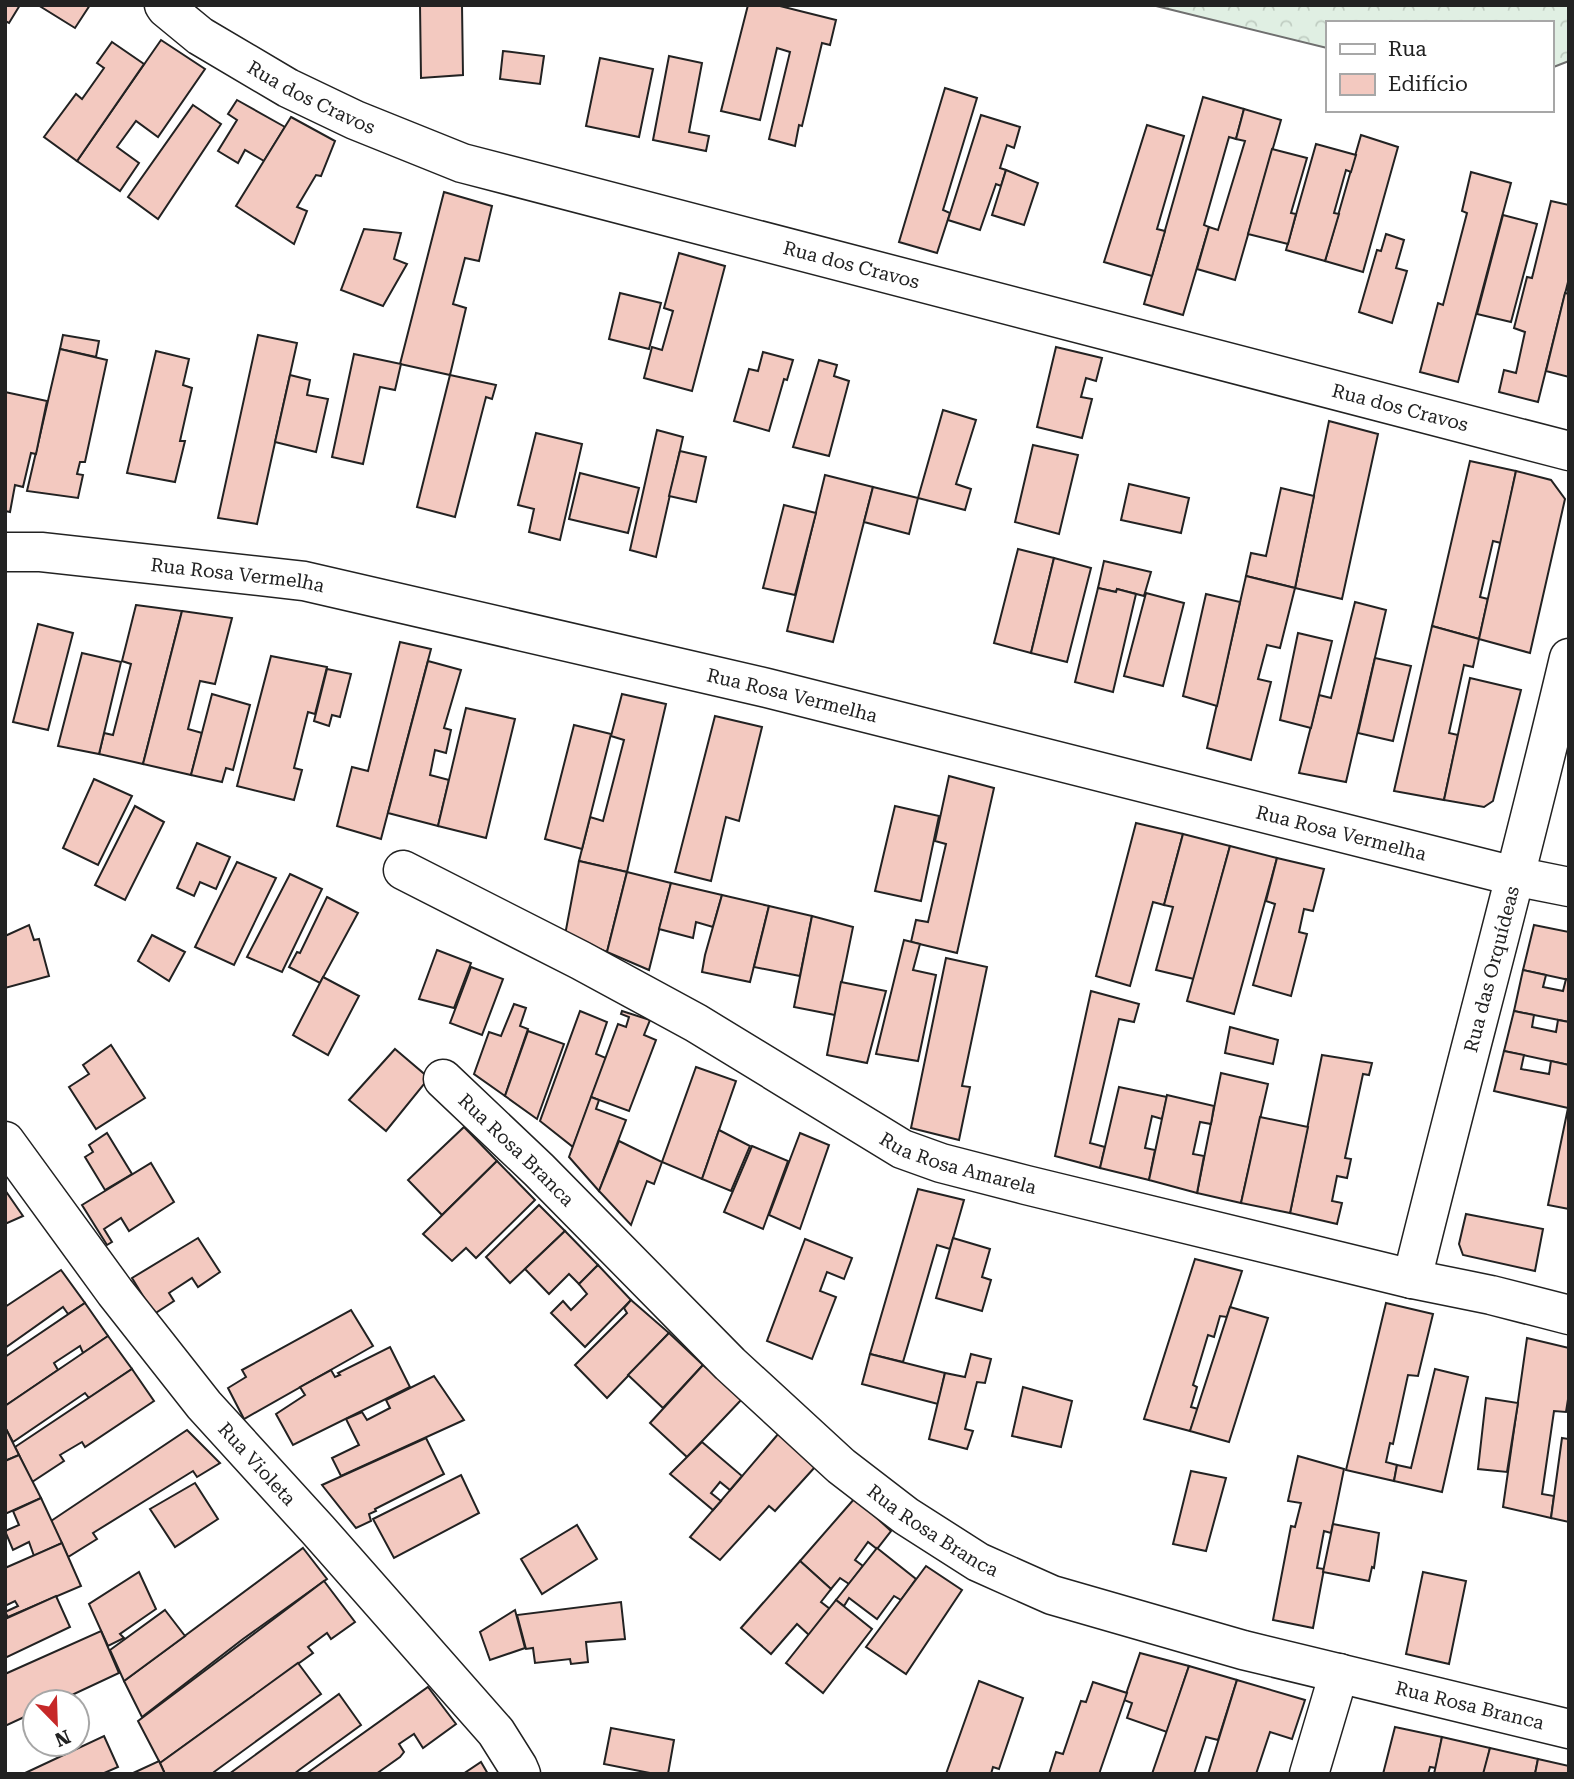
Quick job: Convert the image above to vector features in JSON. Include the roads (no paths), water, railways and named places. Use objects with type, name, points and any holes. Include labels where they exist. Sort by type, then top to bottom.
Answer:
[{"type":"street","name":"Rua dos Cravos","points":[[164,5],[200,36],[288,88],[355,120],[462,163],[1569,450]]},
{"type":"street","name":"Rua Rosa Vermelha","points":[[5,552],[41,552],[304,581],[767,688],[1514,876],[1569,887]]},
{"type":"street","name":"Rua das Orquídeas","points":[[1412,1279],[1569,658]]},
{"type":"street","name":"Rua Rosa Amarela","points":[[403,870],[580,960],[696,1023],[902,1149],[942,1163],[1026,1185],[1569,1315]]},
{"type":"street","name":"Rua Rosa Branca","points":[[443,1079],[539,1170],[730,1364],[841,1466],[906,1516],[978,1562],[1052,1595],[1243,1650],[1569,1729]]},
{"type":"street","name":"Rua Violeta","points":[[5,1141],[116,1292],[204,1405],[496,1732],[521,1774]]},
{"type":"street","points":[[1309,1774],[1339,1673]]}]
